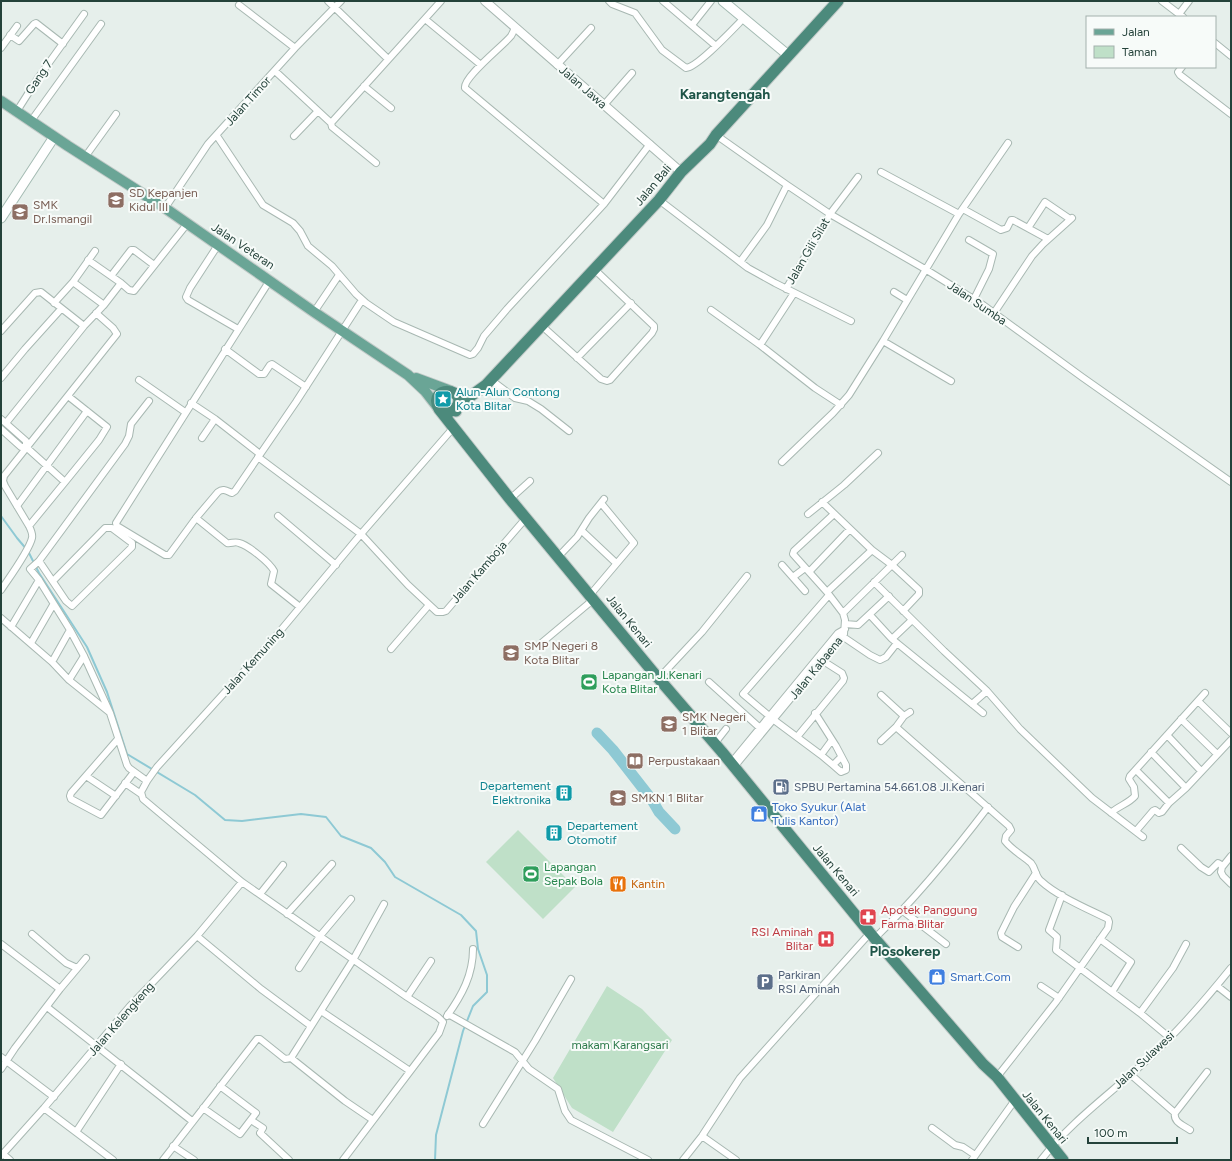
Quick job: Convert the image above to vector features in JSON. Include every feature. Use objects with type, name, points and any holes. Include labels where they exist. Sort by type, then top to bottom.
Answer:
[{"type":"highway","name":"Jalan Bali","points":[[457,406],[488,383],[542,326],[659,200],[681,172],[713,140],[838,1]]},
{"type":"highway","points":[[457,406],[450,413],[444,412],[439,409],[436,402],[438,395],[444,391],[466,392],[488,383]]},
{"type":"highway","points":[[452,391],[458,399],[454,427]]},
{"type":"highway","name":"Jalan Kenari","points":[[439,409],[558,557],[715,743],[873,935],[983,1064],[997,1077],[1038,1127],[1051,1147],[1063,1160]]},
{"type":"main road","points":[[723,1],[788,55]]},
{"type":"main road","name":"Jalan Veteran","points":[[1,101],[165,208],[314,312],[408,375],[425,391],[439,409]]},
{"type":"main road","points":[[1,217],[54,137]]},
{"type":"main road","name":"Jalan Veteran","points":[[408,375],[434,386],[452,391]]},
{"type":"street","points":[[328,1],[388,59]]},
{"type":"street","name":"Jalan Timor","points":[[165,208],[208,144],[216,137],[295,48],[341,1]]},
{"type":"street","points":[[331,123],[441,1]]},
{"type":"street","name":"Jalan Jawa","points":[[485,1],[681,172]]},
{"type":"street","points":[[608,1],[635,13],[662,50],[686,68],[693,66],[724,39],[744,18]]},
{"type":"street","points":[[663,1],[716,46]]},
{"type":"street","points":[[692,25],[711,1]]},
{"type":"street","points":[[1162,1],[1181,15],[1189,1]]},
{"type":"street","points":[[239,5],[295,48]]},
{"type":"street","name":"Gang 7","points":[[17,111],[38,78],[84,14]]},
{"type":"street","points":[[425,19],[481,65]]},
{"type":"street","points":[[10,35],[19,41],[36,23],[63,44]]},
{"type":"street","points":[[31,121],[101,24]]},
{"type":"street","points":[[1,48],[17,26]]},
{"type":"street","points":[[515,27],[512,35],[481,65],[466,83],[465,88],[604,204]]},
{"type":"street","points":[[557,65],[591,28]]},
{"type":"street","points":[[1216,44],[1231,56]]},
{"type":"street","points":[[1181,68],[1178,72],[1180,75],[1231,114]]},
{"type":"street","points":[[275,71],[317,112],[331,123],[332,127],[376,164]]},
{"type":"street","points":[[604,105],[632,73]]},
{"type":"street","points":[[364,86],[391,108]]},
{"type":"street","points":[[294,136],[317,112]]},
{"type":"street","points":[[85,157],[116,114]]},
{"type":"street","points":[[216,137],[263,205],[293,223],[300,231],[308,246],[332,266],[338,277],[360,302],[399,325],[467,354],[473,354],[484,336],[498,319],[604,204],[650,144]]},
{"type":"street","name":"Jalan Sumba","points":[[713,140],[787,185],[830,214],[974,299],[1231,482]]},
{"type":"street","points":[[782,462],[841,405],[849,395],[883,341],[925,269],[961,212],[1008,143]]},
{"type":"street","points":[[881,172],[961,212],[1001,230],[1006,228],[1011,220],[1048,239]]},
{"type":"street","name":"Jalan Gili Silat","points":[[786,289],[830,214],[858,177]]},
{"type":"street","points":[[740,262],[767,225],[775,206],[787,185]]},
{"type":"street","points":[[659,200],[758,274],[851,321]]},
{"type":"street","points":[[994,313],[1032,256],[1071,218],[1045,202],[1028,228]]},
{"type":"street","points":[[88,260],[130,290],[134,290],[187,224]]},
{"type":"street","points":[[969,240],[993,254],[989,269],[974,299]]},
{"type":"street","points":[[218,245],[186,293],[186,297],[188,300],[238,329]]},
{"type":"street","points":[[111,276],[131,250],[134,250],[154,265]]},
{"type":"street","points":[[54,303],[95,251]]},
{"type":"street","points":[[542,326],[601,379],[607,381],[610,380],[654,329],[654,326],[652,322],[594,269]]},
{"type":"street","points":[[314,312],[338,277]]},
{"type":"street","points":[[270,280],[185,412],[116,524],[167,556],[220,490],[226,490],[232,494],[235,491],[306,387],[360,302]]},
{"type":"street","points":[[72,282],[104,305]]},
{"type":"street","points":[[26,447],[26,441],[3,421],[84,326],[104,305],[121,283]]},
{"type":"street","points":[[1,330],[35,293],[41,292],[84,326]]},
{"type":"street","points":[[894,292],[907,300]]},
{"type":"street","points":[[760,345],[794,293]]},
{"type":"street","points":[[578,358],[631,303]]},
{"type":"street","points":[[1,378],[61,309]]},
{"type":"street","points":[[712,310],[815,388],[841,405]]},
{"type":"street","points":[[1,590],[29,545],[32,534],[29,526],[5,486],[3,481],[4,476],[117,334],[110,324],[96,313]]},
{"type":"street","points":[[883,341],[951,381]]},
{"type":"street","points":[[225,349],[259,374],[264,374],[272,364],[306,387]]},
{"type":"street","points":[[139,380],[185,412]]},
{"type":"street","points":[[488,383],[515,398],[528,401],[541,409],[569,431]]},
{"type":"street","points":[[29,526],[99,440],[107,428],[68,396]]},
{"type":"street","points":[[35,565],[125,444],[129,436],[130,424],[149,400]]},
{"type":"street","name":"Jalan Kamboja","points":[[191,403],[215,419],[361,534],[408,585],[437,612],[446,611],[526,518]]},
{"type":"street","points":[[17,506],[87,411]]},
{"type":"street","points":[[202,438],[215,419]]},
{"type":"street","name":"Jalan Kemuning","points":[[141,794],[147,781],[157,767],[276,636],[361,534],[454,427]]},
{"type":"street","points":[[1,429],[21,447],[26,447],[65,482]]},
{"type":"street","points":[[808,514],[844,485],[878,453]]},
{"type":"street","points":[[510,499],[530,481]]},
{"type":"street","points":[[539,644],[592,597],[616,563],[634,543],[602,501],[589,518],[582,531],[558,557]]},
{"type":"street","points":[[822,502],[872,550],[892,564],[920,592],[903,611]]},
{"type":"street","points":[[834,514],[793,553],[794,556],[828,593],[843,613],[845,627]]},
{"type":"street","points":[[278,516],[336,565]]},
{"type":"street","points":[[196,518],[227,543],[229,544],[236,542],[243,544],[262,559],[274,571],[271,584],[300,607]]},
{"type":"street","points":[[20,560],[35,565],[53,581],[66,601],[70,605],[73,605],[132,548],[132,543],[112,528],[105,528],[53,581]]},
{"type":"street","points":[[793,577],[807,570],[850,529]]},
{"type":"street","points":[[582,531],[616,563]]},
{"type":"street","points":[[815,713],[847,767],[845,771],[839,771],[820,754],[772,719],[743,695],[828,593],[872,550]]},
{"type":"street","points":[[843,613],[902,555]]},
{"type":"street","points":[[35,565],[39,580],[70,630],[84,656],[110,714],[127,765],[147,781]]},
{"type":"street","points":[[782,565],[805,591]]},
{"type":"street","points":[[659,678],[702,632],[747,576]]},
{"type":"street","points":[[11,627],[39,580]]},
{"type":"street","points":[[874,582],[987,691],[1020,729],[1092,798],[1142,837]]},
{"type":"street","name":"Jalan Kabaena","points":[[732,765],[772,719],[845,627],[858,625],[889,596]]},
{"type":"street","points":[[31,643],[54,605]]},
{"type":"street","points":[[391,648],[429,605]]},
{"type":"street","points":[[870,615],[894,641],[983,713]]},
{"type":"street","points":[[1,618],[52,662],[69,680],[110,714]]},
{"type":"street","points":[[840,635],[880,660],[886,657],[894,641],[912,620]]},
{"type":"street","points":[[52,662],[70,630]]},
{"type":"street","points":[[69,680],[84,656]]},
{"type":"street","points":[[797,737],[844,678],[842,673],[820,659]]},
{"type":"street","points":[[709,682],[760,728]]},
{"type":"street","points":[[972,704],[987,691]]},
{"type":"street","points":[[1111,814],[1117,807],[1125,804],[1135,796],[1134,787],[1129,779],[1130,776],[1205,693]]},
{"type":"street","points":[[881,695],[907,714],[881,742]]},
{"type":"street","points":[[1198,701],[1231,733]]},
{"type":"street","name":"Jalan Kabaena","points":[[732,765],[760,728],[772,719]]},
{"type":"street","points":[[1181,719],[1217,754]]},
{"type":"street","points":[[896,727],[1009,826],[1011,830],[1006,836],[1005,841],[1036,869],[1038,879],[1042,883],[1108,919],[1110,925],[1059,998],[997,1077]]},
{"type":"street","points":[[715,743],[726,729]]},
{"type":"street","points":[[1167,735],[1201,771]]},
{"type":"street","points":[[118,739],[71,793],[71,799],[100,815],[134,772]]},
{"type":"street","points":[[820,754],[832,740]]},
{"type":"street","points":[[1136,831],[1153,811],[1155,810],[1161,813],[1231,740]]},
{"type":"street","points":[[1151,752],[1186,788]]},
{"type":"street","points":[[833,765],[841,757]]},
{"type":"street","points":[[1136,770],[1169,803]]},
{"type":"street","points":[[86,776],[116,796]]},
{"type":"street","points":[[125,783],[141,794],[144,800],[242,882],[353,960],[438,1017],[443,1022]]},
{"type":"street","points":[[683,1160],[702,1136],[740,1078],[873,935],[903,911],[988,807]]},
{"type":"street","points":[[1181,848],[1201,867],[1209,872],[1218,863],[1222,866]]},
{"type":"street","points":[[1231,856],[1222,866],[1220,872],[1231,884]]},
{"type":"street","points":[[287,914],[332,864]]},
{"type":"street","points":[[260,894],[283,865]]},
{"type":"street","points":[[1018,948],[1000,935],[1014,907],[1036,873]]},
{"type":"street","name":"Jalan Kelengkeng","points":[[2,1155],[54,1097],[130,1006],[197,936],[242,882]]},
{"type":"street","points":[[1062,895],[1049,930],[1057,937],[1056,950],[1140,1013],[1170,1038]]},
{"type":"street","points":[[299,968],[320,936],[351,899]]},
{"type":"street","points":[[291,1058],[353,960],[384,904]]},
{"type":"street","points":[[903,911],[946,944]]},
{"type":"street","points":[[32,934],[66,963],[77,968]]},
{"type":"street","points":[[197,936],[261,990],[311,1026]]},
{"type":"street","points":[[1100,940],[1131,962],[1112,992]]},
{"type":"street","points":[[1,944],[60,989]]},
{"type":"street","points":[[1140,1013],[1173,968],[1186,944]]},
{"type":"street","points":[[343,1160],[439,1033],[443,1022],[466,984],[471,970],[473,949]]},
{"type":"street","points":[[1,1068],[3,1059],[86,958]]},
{"type":"street","points":[[407,997],[431,961]]},
{"type":"street","name":"Jalan Sulawesi","points":[[1041,1160],[1051,1147],[1082,1116],[1150,1058],[1170,1038],[1217,986],[1231,968]]},
{"type":"street","points":[[483,1124],[571,979]]},
{"type":"street","points":[[1041,986],[1059,998]]},
{"type":"street","points":[[1217,986],[1231,997]]},
{"type":"street","points":[[47,1007],[192,1121]]},
{"type":"street","points":[[321,1011],[410,1071]]},
{"type":"street","points":[[448,1014],[515,1052],[530,1069],[558,1089],[565,1111],[571,1120],[648,1160]]},
{"type":"street","points":[[163,1160],[257,1039],[260,1039],[285,1059],[291,1058],[345,1101],[373,1120]]},
{"type":"street","points":[[3,1059],[54,1097]]},
{"type":"street","points":[[76,1132],[120,1064]]},
{"type":"street","points":[[1190,1130],[1175,1120],[1175,1113],[1207,1072]]},
{"type":"street","points":[[1130,1074],[1175,1113]]},
{"type":"street","points":[[203,1108],[240,1134],[251,1120],[256,1113],[220,1086]]},
{"type":"street","points":[[932,1128],[955,1144],[963,1147],[973,1158],[1015,1100]]},
{"type":"street","points":[[44,1108],[113,1160]]},
{"type":"street","points":[[251,1120],[263,1128],[260,1133],[289,1160]]},
{"type":"street","points":[[702,1136],[736,1160]]},
{"type":"street","points":[[173,1146],[194,1160]]},
{"type":"street","points":[[2,1155],[10,1160]]},
{"type":"green space","name":"Lapangan Sepak Bola","points":[[518,830],[575,887],[543,919],[486,862]]},
{"type":"green space","name":"makam Karangsari","points":[[607,986],[642,1009],[672,1040],[613,1132],[572,1108],[553,1078]]},
{"type":"waterway","points":[[1,516],[28,551],[39,573],[87,647],[107,692],[127,754],[195,795],[225,820],[242,821],[301,814],[326,817],[341,836],[371,848],[385,862],[395,877],[461,915],[476,931],[478,949],[487,975],[487,992],[473,1006],[463,1031],[436,1135],[435,1160]]},
{"type":"waterway","points":[[597,733],[613,750],[652,800],[659,812],[675,829]]},
{"type":"place","name":"SD Kepanjen Kidul III","points":[[116,200]]},
{"type":"place","name":"SMK Dr.Ismangil","points":[[20,212]]},
{"type":"place","name":"Alun-Alun Contong Kota Blitar","points":[[443,399]]},
{"type":"place","name":"SMP Negeri 8 Kota Blitar","points":[[511,653]]},
{"type":"place","name":"Lapangan Jl.Kenari Kota Blitar","points":[[589,682]]},
{"type":"place","name":"SMK Negeri 1 Blitar","points":[[669,724]]},
{"type":"place","name":"Perpustakaan","points":[[635,761]]},
{"type":"place","name":"SPBU Pertamina 54.661.08 Jl.Kenari","points":[[781,787]]},
{"type":"place","name":"Departement Elektronika","points":[[564,793]]},
{"type":"place","name":"SMKN 1 Blitar","points":[[618,798]]},
{"type":"place","name":"Toko Syukur (Alat Tulis Kantor)","points":[[759,814]]},
{"type":"place","name":"Departement Otomotif","points":[[554,833]]},
{"type":"place","name":"Lapangan Sepak Bola","points":[[531,874]]},
{"type":"place","name":"Kantin","points":[[618,884]]},
{"type":"place","name":"Apotek Panggung Farma Blitar","points":[[868,917]]},
{"type":"place","name":"RSI Aminah Blitar","points":[[826,939]]},
{"type":"place","name":"Smart.Com","points":[[937,977]]},
{"type":"place","name":"Parkiran RSI Aminah","points":[[765,982]]},
{"type":"district","name":"Karangtengah","points":[[725,94]]},
{"type":"district","name":"Plosokerep","points":[[905,951]]}]
